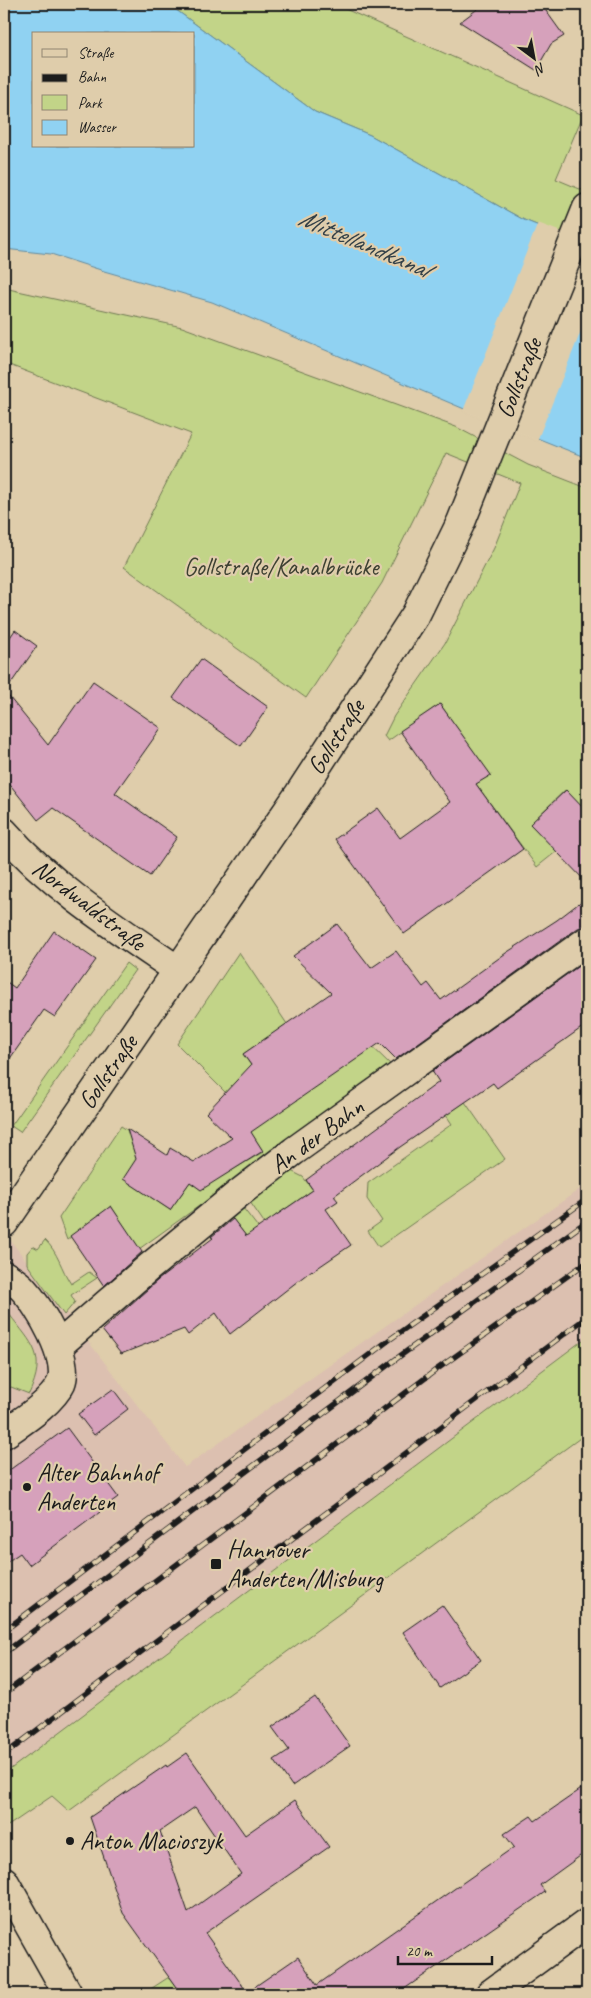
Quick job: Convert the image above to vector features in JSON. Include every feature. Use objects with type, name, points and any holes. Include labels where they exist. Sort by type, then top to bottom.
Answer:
[{"type":"street","name":"Gollstraße","points":[[4,1223],[179,971],[344,726],[416,614],[461,522],[587,208]]},
{"type":"street","name":"Nordwaldstraße","points":[[4,832],[21,853],[46,876],[179,971]]},
{"type":"street","name":"An der Bahn","points":[[58,1346],[148,1268],[273,1167],[587,941]]},
{"type":"street","points":[[4,1275],[22,1288],[48,1327],[58,1346],[63,1366],[61,1382],[44,1405],[4,1434]]},
{"type":"street","points":[[4,1881],[68,1994]]},
{"type":"street","points":[[490,1994],[587,1923]]},
{"type":"shaded area","points":[[587,1184],[587,1337],[4,1774],[4,1232],[185,1467]]},
{"type":"green space","points":[[168,4],[334,4],[583,115],[556,179],[587,192],[587,245],[524,220],[370,135],[315,112]]},
{"type":"green space","name":"Gollstraße/Kanalbrücke","points":[[4,288],[182,327],[456,427],[528,465],[587,488],[587,812],[565,790],[530,824],[557,851],[537,867],[476,784],[490,775],[440,704],[388,741],[384,736],[394,716],[445,643],[494,548],[520,483],[446,453],[382,583],[306,698],[124,567],[191,434],[4,363]]},
{"type":"green space","points":[[239,952],[287,1024],[243,1054],[282,1110],[352,1027],[393,1067],[139,1249],[111,1206],[67,1240],[59,1218],[121,1126],[147,1143],[124,1179],[170,1210],[190,1182],[200,1189],[263,1152],[226,1093],[177,1044]]},
{"type":"green space","points":[[126,963],[135,970],[20,1132],[11,1126]]},
{"type":"green space","points":[[465,1102],[505,1159],[379,1247],[368,1231],[382,1221],[367,1199],[368,1183],[452,1124],[446,1115]]},
{"type":"green space","points":[[289,1170],[303,1177],[313,1190],[275,1216],[291,1240],[281,1247],[250,1202]]},
{"type":"green space","points":[[243,1208],[299,1280],[287,1289],[232,1218]]},
{"type":"green space","points":[[45,1240],[56,1255],[71,1284],[89,1272],[97,1278],[71,1295],[75,1302],[64,1315],[27,1264],[27,1253],[33,1246],[38,1249]]},
{"type":"green space","points":[[4,1309],[25,1334],[35,1351],[37,1369],[29,1394],[11,1387],[4,1393]]},
{"type":"green space","points":[[587,1337],[587,1433],[69,1811],[52,1796],[8,1826],[4,1819],[4,1774]]},
{"type":"green space","points":[[169,1977],[181,1994],[143,1994]]},
{"type":"water","name":"Mittellandkanal","points":[[4,4],[168,4],[315,112],[370,135],[524,220],[587,245],[587,458],[462,408],[212,302],[51,254],[4,249]]},
{"type":"pier","points":[[538,223],[587,242],[587,316],[537,441],[463,411]]},
{"type":"building","points":[[484,4],[541,4],[564,36],[551,44],[536,70],[460,22]]},
{"type":"building","points":[[15,630],[37,646],[5,692],[48,745],[93,681],[161,728],[115,793],[177,837],[150,876],[53,808],[38,820],[4,777],[4,646]]},
{"type":"building","points":[[201,659],[268,707],[241,746],[173,698]]},
{"type":"building","points":[[440,704],[491,775],[476,784],[523,849],[404,934],[335,839],[378,808],[400,838],[450,802],[400,731]]},
{"type":"building","points":[[566,790],[587,812],[587,883],[530,824]]},
{"type":"building","points":[[587,897],[587,926],[578,928],[396,1059],[380,1043],[251,1132],[263,1151],[201,1190],[190,1182],[170,1210],[123,1179],[136,1159],[127,1129],[167,1155],[170,1148],[194,1162],[232,1138],[206,1113],[251,1065],[243,1054],[331,993],[293,956],[337,924],[371,968],[396,951],[423,987],[428,983],[441,1000]]},
{"type":"building","points":[[54,931],[96,960],[55,1017],[44,1010],[4,1067],[4,980],[15,988]]},
{"type":"building","points":[[587,960],[587,1024],[497,1088],[493,1083],[400,1147],[334,1196],[338,1201],[326,1209],[351,1245],[312,1270],[230,1334],[216,1313],[188,1335],[184,1329],[121,1354],[102,1330],[158,1280],[213,1238],[211,1237],[233,1219],[246,1236],[313,1190],[306,1180],[439,1082],[432,1071]]},
{"type":"building","points":[[111,1206],[142,1252],[104,1286],[70,1236]]},
{"type":"building","points":[[113,1389],[128,1409],[94,1435],[78,1414]]},
{"type":"building","points":[[67,1428],[118,1497],[29,1565],[20,1553],[4,1564],[4,1474]]},
{"type":"building","points":[[442,1605],[481,1660],[440,1688],[403,1632]]},
{"type":"building","points":[[315,1697],[350,1746],[292,1786],[274,1760],[289,1750],[272,1727]]},
{"type":"building","points":[[187,1753],[245,1835],[295,1800],[329,1847],[205,1933],[247,1992],[298,1957],[317,1985],[514,1847],[504,1834],[531,1816],[535,1821],[587,1785],[587,1851],[540,1885],[545,1892],[397,1994],[181,1994],[123,1913],[90,1817],[166,1765],[167,1767]],"holes":[[[195,1807],[241,1874],[188,1912],[160,1831]]]},
{"type":"railway","points":[[4,1631],[389,1340],[587,1199]]},
{"type":"railway","points":[[4,1653],[400,1356],[587,1221]]},
{"type":"railway","points":[[4,1694],[436,1370],[587,1262]]},
{"type":"railway","points":[[4,1755],[587,1317]]},
{"type":"place","name":"Alter Bahnhof Anderten","points":[[27,1487]]},
{"type":"place","name":"Hannover Anderten/Misburg","points":[[216,1564]]},
{"type":"place","name":"Anton Macioszyk","points":[[70,1841]]}]
